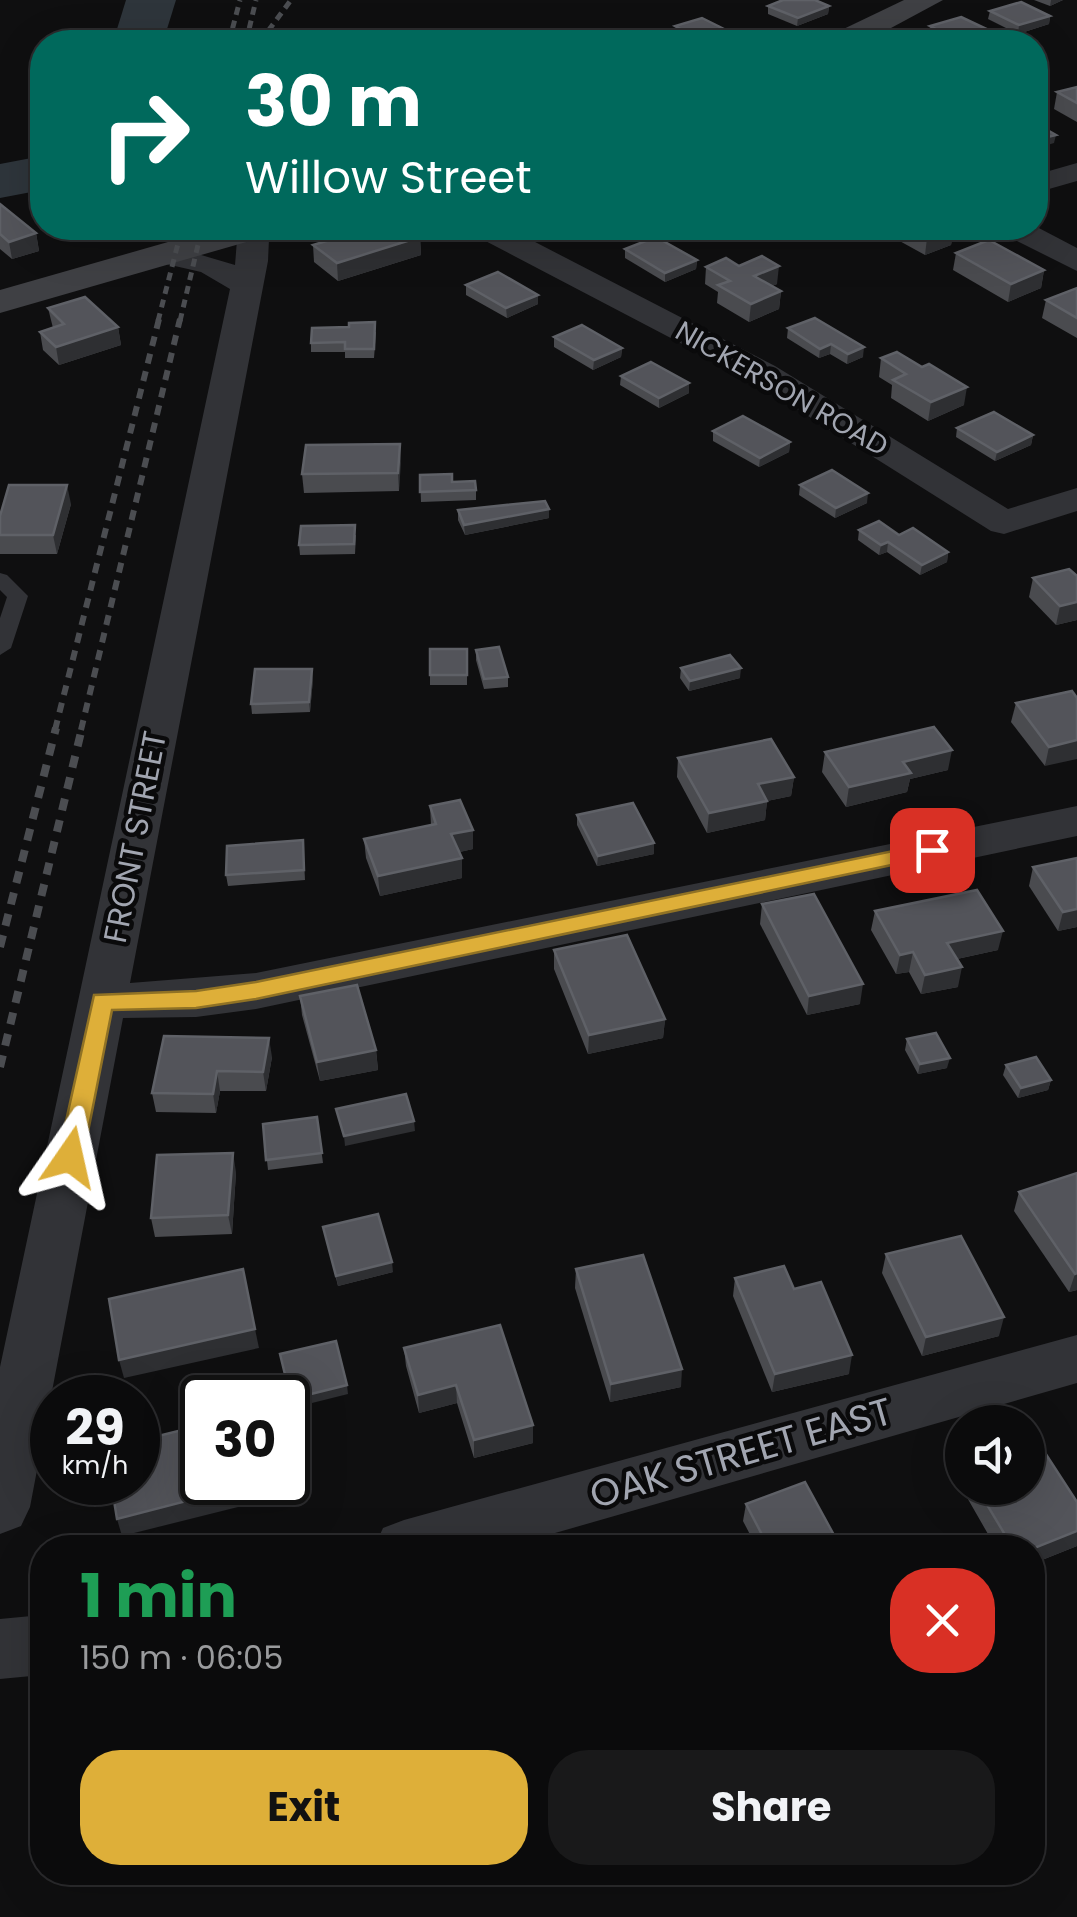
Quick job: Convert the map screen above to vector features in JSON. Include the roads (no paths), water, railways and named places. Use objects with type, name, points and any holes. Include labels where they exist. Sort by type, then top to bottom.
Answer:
[{"type":"main road","points":[[867,30],[928,0]]},
{"type":"main road","points":[[0,302],[212,240]]},
{"type":"street","points":[[1048,180],[1077,172]]},
{"type":"street","name":"FRONT STREET","points":[[0,1507],[253,240]]},
{"type":"street","name":"NICKERSON ROAD","points":[[507,240],[762,373],[1004,523],[1077,499]]},
{"type":"street","points":[[1038,240],[1077,262]]},
{"type":"street","points":[[164,254],[212,265],[246,285]]},
{"type":"street","points":[[102,1001],[196,999],[256,991],[1077,821]]},
{"type":"street","name":"OAK STREET EAST","points":[[450,1535],[1077,1359]]},
{"type":"street","points":[[0,1649],[30,1647]]},
{"type":"lane","points":[[0,579],[18,596],[0,648]]},
{"type":"waterway","points":[[142,30],[151,0]]},
{"type":"waterway","points":[[0,181],[30,175]]},
{"type":"railway","points":[[232,30],[240,0]]},
{"type":"railway","points":[[249,30],[256,0]]},
{"type":"railway","points":[[269,30],[291,0]]},
{"type":"railway","points":[[158,321],[179,240]]},
{"type":"railway","points":[[180,321],[199,240]]},
{"type":"railway","points":[[55,730],[159,319]]},
{"type":"railway","points":[[81,730],[180,319]]},
{"type":"railway","points":[[0,947],[56,728]]},
{"type":"railway","points":[[0,1067],[82,728]]}]
